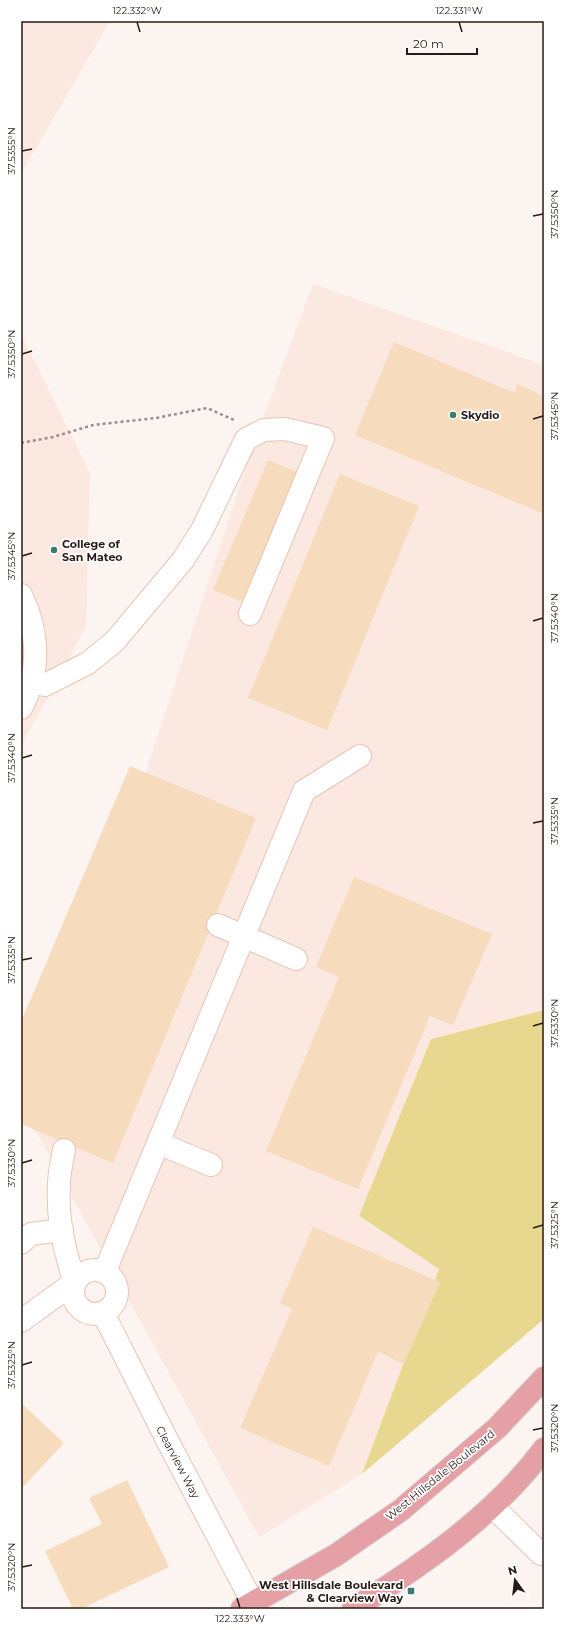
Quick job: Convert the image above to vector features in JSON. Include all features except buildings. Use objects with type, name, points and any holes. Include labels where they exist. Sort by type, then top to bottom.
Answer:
[{"type":"main road","name":"West Hillsdale Boulevard","points":[[251,1607],[336,1554],[401,1510],[497,1428],[544,1378]]},
{"type":"main road","points":[[353,1609],[412,1569],[493,1506],[544,1450]]},
{"type":"street","points":[[32,683],[46,685],[88,663],[114,642],[183,560],[202,530],[246,439],[264,430],[278,430],[323,438],[250,614]]},
{"type":"street","points":[[21,594],[32,624],[36,642],[36,664],[32,683],[21,708]]},
{"type":"street","points":[[105,1271],[304,790],[360,756]]},
{"type":"street","points":[[218,925],[296,959]]},
{"type":"street","points":[[158,1143],[211,1165]]},
{"type":"street","points":[[21,1321],[75,1282],[80,1275],[88,1270],[97,1269],[105,1271],[117,1284],[118,1292],[116,1301],[111,1308],[103,1313],[90,1313],[78,1307],[74,1299],[73,1291],[75,1282],[66,1256],[62,1230],[59,1184],[64,1150]]},
{"type":"street","points":[[21,1243],[31,1234],[62,1230]]},
{"type":"street","name":"Clearview Way","points":[[103,1313],[251,1607]]},
{"type":"street","points":[[493,1506],[541,1554]]},
{"type":"path","points":[[21,443],[93,425],[156,418],[207,408],[241,423],[246,439]]},
{"type":"shaded area","points":[[21,21],[112,21],[107,26],[21,174]]},
{"type":"shaded area","points":[[313,284],[544,365],[544,1010],[431,1039],[359,1217],[439,1269],[362,1474],[259,1537],[31,1122],[255,440]]},
{"type":"shaded area","name":"College of San Mateo","points":[[21,334],[90,473],[86,627],[21,746]]},
{"type":"shaded area","points":[[544,1010],[544,1319],[362,1474],[439,1269],[359,1216],[431,1039]]},
{"type":"place","name":"Skydio","points":[[453,415]]},
{"type":"place","name":"College of San Mateo","points":[[54,550]]},
{"type":"place","name":"West Hillsdale Boulevard & Clearview Way","points":[[411,1591]]}]
